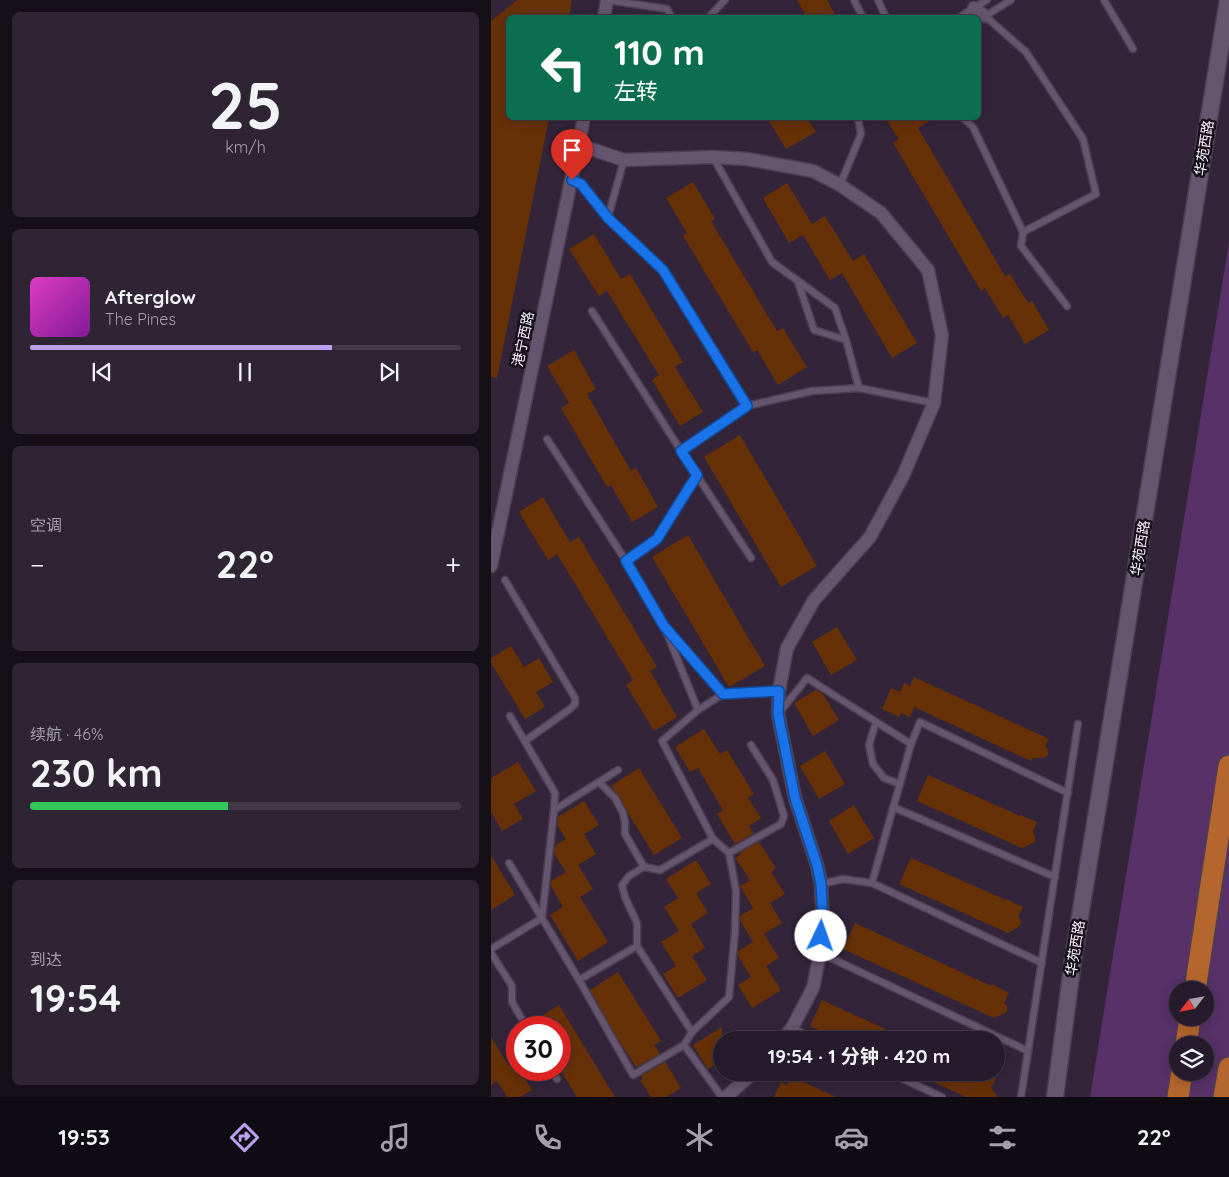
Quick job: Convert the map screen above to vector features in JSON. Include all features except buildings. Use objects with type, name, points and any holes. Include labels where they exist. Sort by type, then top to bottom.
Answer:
[{"type":"highway","points":[[1196,981],[1229,766]]},
{"type":"highway","points":[[1224,1097],[1229,1068]]},
{"type":"highway","points":[[1178,1097],[1181,1081]]},
{"type":"street","points":[[604,15],[607,0]]},
{"type":"street","name":"华苑西路","points":[[1055,1097],[1073,960],[1228,0]]},
{"type":"street","points":[[972,4],[980,15]]},
{"type":"street","name":"港宁西路","points":[[491,566],[584,120]]},
{"type":"street","points":[[579,145],[624,160],[713,157],[747,159],[813,171],[840,185],[881,213],[928,270],[942,335],[934,403],[903,476],[870,537],[814,600],[787,648],[779,691],[778,714],[795,798],[817,865],[821,884],[823,920],[820,953],[813,988],[790,1031]]},
{"type":"street","points":[[724,1097],[743,1081]]},
{"type":"lane","points":[[607,0],[667,9],[670,15]]},
{"type":"lane","points":[[711,15],[725,0]]},
{"type":"lane","points":[[854,0],[862,15]]},
{"type":"lane","points":[[878,0],[886,15]]},
{"type":"lane","points":[[961,15],[972,4],[987,0]]},
{"type":"lane","points":[[1011,0],[982,18],[1026,52],[1083,139],[1096,194],[1023,232]]},
{"type":"lane","points":[[1104,0],[1133,49]]},
{"type":"lane","points":[[840,185],[861,134],[858,120]]},
{"type":"lane","points":[[965,120],[973,127],[1023,232],[1021,246],[1067,306]]},
{"type":"lane","points":[[713,157],[772,262],[835,308],[859,388]]},
{"type":"lane","points":[[608,218],[624,160]]},
{"type":"lane","points":[[572,180],[581,184],[608,218],[663,270],[747,406]]},
{"type":"lane","points":[[798,281],[814,330],[846,340]]},
{"type":"lane","points":[[592,311],[751,558]]},
{"type":"lane","points":[[681,451],[747,406],[812,391],[859,388],[934,403]]},
{"type":"lane","points":[[547,439],[626,561],[664,626],[697,710]]},
{"type":"lane","points":[[626,561],[657,539],[697,475]]},
{"type":"lane","points":[[505,580],[575,698],[575,704],[570,709],[525,741]]},
{"type":"lane","points":[[664,626],[723,694]]},
{"type":"lane","points":[[778,714],[807,678],[911,744]]},
{"type":"lane","points":[[509,862],[633,1075],[684,1045],[692,1032],[729,997],[735,932],[736,891],[729,853],[713,839],[662,741],[697,710],[723,694],[779,691]]},
{"type":"lane","points":[[510,716],[555,793],[555,810],[541,918]]},
{"type":"lane","points":[[877,722],[869,745],[873,764],[884,778],[899,784]]},
{"type":"lane","points":[[872,883],[899,784],[920,722],[1068,793]]},
{"type":"lane","points":[[1021,1097],[1078,724]]},
{"type":"lane","points":[[729,853],[781,824],[784,816],[773,780],[751,745]]},
{"type":"lane","points":[[555,810],[618,770]]},
{"type":"lane","points":[[599,782],[615,798],[623,813],[625,834],[644,867]]},
{"type":"lane","points":[[893,807],[1055,877]]},
{"type":"lane","points":[[692,1032],[637,946],[637,923],[625,897],[622,884],[629,876],[644,867],[660,870],[713,839]]},
{"type":"lane","points":[[821,884],[843,879],[872,883],[1042,963]]},
{"type":"lane","points":[[491,949],[541,918]]},
{"type":"lane","points":[[579,980],[637,946]]},
{"type":"lane","points":[[491,953],[512,986],[512,1002],[520,1016]]},
{"type":"lane","points":[[820,953],[1028,1051]]},
{"type":"lane","points":[[792,1028],[798,1031]]},
{"type":"lane","points":[[684,1045],[724,1097]]},
{"type":"lane","points":[[907,1081],[942,1097]]},
{"type":"shaded area","points":[[1229,242],[1229,1097],[1090,1097]]},
{"type":"route","points":[[572,180],[581,184],[608,218],[663,270],[747,406],[681,451],[697,475],[657,539],[626,561],[664,626],[723,694],[779,691],[778,714],[795,798],[817,865],[821,884],[823,920],[821,936]]}]
